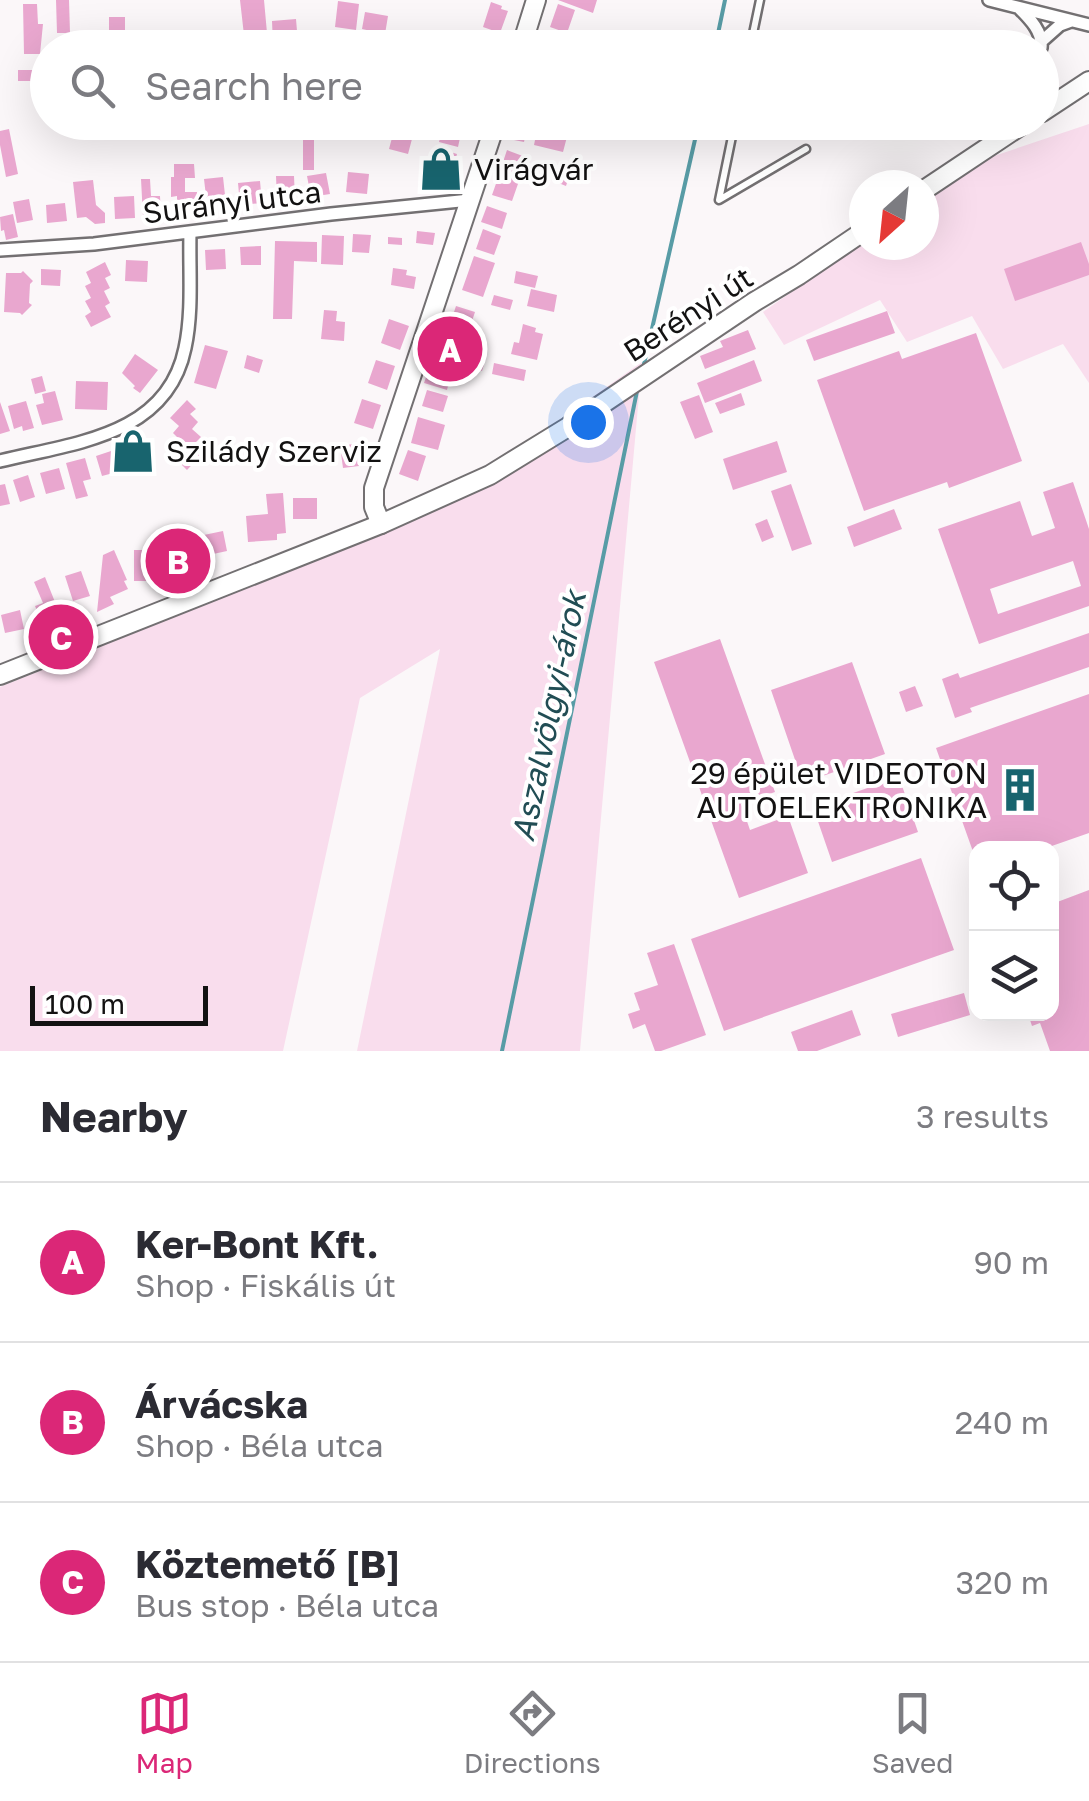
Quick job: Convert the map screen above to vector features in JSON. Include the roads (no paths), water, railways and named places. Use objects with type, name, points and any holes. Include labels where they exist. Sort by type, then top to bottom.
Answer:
[{"type":"main road","points":[[527,30],[536,0]]},
{"type":"main road","points":[[1059,101],[1089,81]]},
{"type":"main road","points":[[381,524],[374,507],[374,488],[490,140]]},
{"type":"main road","points":[[939,180],[999,140]]},
{"type":"main road","name":"Berényi út","points":[[0,676],[460,490],[533,449],[849,241]]},
{"type":"street","points":[[989,0],[1089,25]]},
{"type":"street","points":[[1020,9],[1036,30]]},
{"type":"street","points":[[1055,30],[1073,21]]},
{"type":"street","name":"Surányi utca","points":[[0,250],[94,244],[470,200]]},
{"type":"street","points":[[0,461],[116,432],[149,412],[161,398],[179,369],[188,334],[190,233]]},
{"type":"lane","points":[[754,30],[760,0]]},
{"type":"lane","points":[[1059,103],[1089,90]]},
{"type":"lane","points":[[731,140],[719,200],[806,150]]},
{"type":"waterway","name":"Aszalvölgyi-árok","points":[[719,30],[725,0]]},
{"type":"waterway","name":"Aszalvölgyi-árok","points":[[644,364],[695,140]]},
{"type":"waterway","name":"Aszalvölgyi-árok","points":[[502,1051],[637,391]]},
{"type":"place","name":"Virágvár","points":[[441,169]]},
{"type":"place","name":"Ker-Bont Kft.","points":[[450,349]]},
{"type":"place","name":"Szilády Szerviz","points":[[133,451]]},
{"type":"place","name":"Árvácska","points":[[178,561]]},
{"type":"place","name":"Köztemető [B]","points":[[61,637]]},
{"type":"place","name":"29 épület VIDEOTON AUTOELEKTRONIKA","points":[[1020,790]]}]
